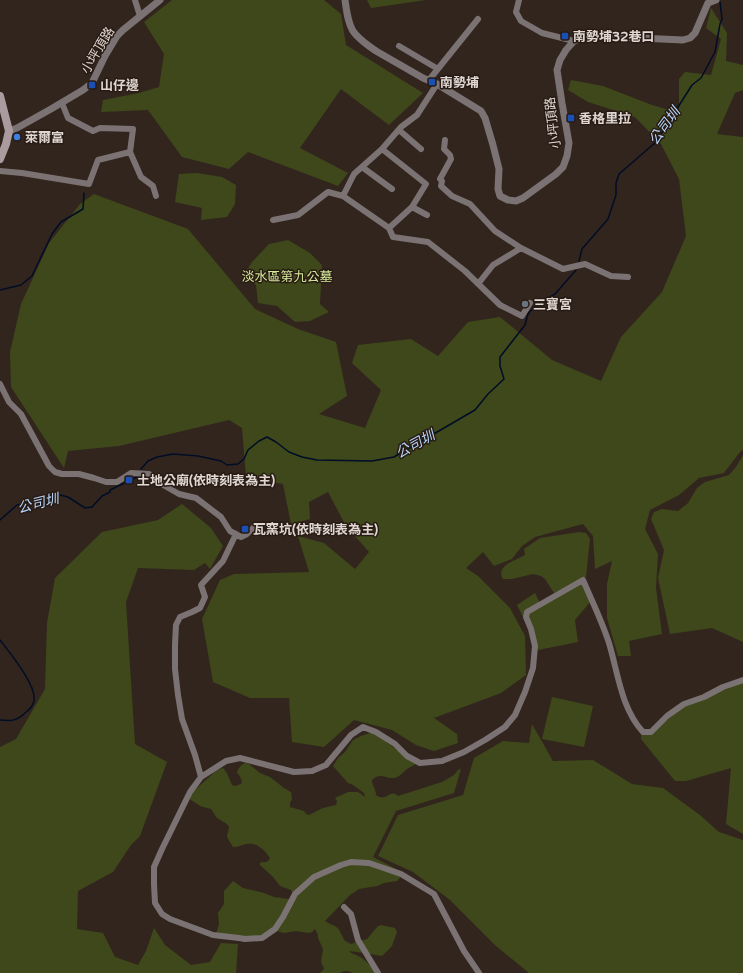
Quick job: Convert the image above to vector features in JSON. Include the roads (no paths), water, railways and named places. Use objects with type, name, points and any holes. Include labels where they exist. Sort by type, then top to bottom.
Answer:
[{"type":"main road","points":[[0,96],[9,131],[0,159]]},
{"type":"street","points":[[135,0],[140,16]]},
{"type":"street","name":"小坪頂路","points":[[9,131],[62,103],[92,83],[117,36],[122,30],[160,0]]},
{"type":"street","name":"小坪頂路","points":[[345,0],[350,27],[355,35],[376,51],[437,84],[481,111],[485,118],[499,170],[498,189],[500,196],[508,200],[516,201],[524,198],[563,167],[567,156],[569,142],[557,70],[560,60],[574,41]]},
{"type":"street","points":[[519,0],[516,12],[521,21],[542,33],[574,41],[596,36],[683,40],[690,38],[695,33],[708,3],[716,0]]},
{"type":"street","points":[[429,80],[478,19]]},
{"type":"street","points":[[399,46],[438,69]]},
{"type":"street","points":[[343,196],[354,174],[382,149],[401,127],[417,115],[437,84]]},
{"type":"street","points":[[62,103],[68,118],[93,131],[100,128],[133,129],[130,152],[141,177],[153,186],[156,196]]},
{"type":"street","points":[[399,130],[421,149]]},
{"type":"street","points":[[445,140],[444,149],[450,155],[451,159],[440,179],[442,181],[441,186],[452,196],[470,204],[495,231],[521,248],[563,269],[585,264],[611,276],[628,277]]},
{"type":"street","points":[[382,149],[426,184],[412,207],[388,228]]},
{"type":"street","points":[[0,171],[22,173],[89,184],[98,160],[130,152]]},
{"type":"street","points":[[362,167],[392,189]]},
{"type":"street","points":[[272,220],[298,215],[328,192],[343,196],[388,228],[393,237],[428,242],[465,271],[500,305],[522,316],[530,303]]},
{"type":"street","points":[[412,207],[427,215]]},
{"type":"street","points":[[478,284],[493,265],[521,248]]},
{"type":"street","points":[[0,384],[9,402],[21,414],[49,466],[55,472],[62,474],[79,474],[106,482],[117,482],[132,473],[149,474],[178,494],[196,498],[221,517],[230,531],[241,536],[253,528]]},
{"type":"street","points":[[201,777],[182,719],[175,669],[176,626],[180,617],[200,608],[205,597],[201,585],[223,561],[236,534]]},
{"type":"street","points":[[479,973],[464,951],[434,894],[401,874],[369,863],[351,862],[314,877],[295,894],[275,929],[262,938],[245,939],[214,935],[170,919],[162,914],[155,903],[154,867],[190,792],[201,777],[226,761],[240,758],[294,772],[312,771],[326,765],[351,735],[363,727],[376,732],[395,744],[407,756],[420,763],[442,761],[464,752],[485,740],[505,726],[515,715],[526,692],[533,668],[535,646],[531,629],[526,617],[527,612],[583,580],[598,613],[609,643],[625,701],[636,725],[643,732],[651,732],[667,716],[684,704],[743,680]]},
{"type":"street","points":[[344,907],[351,914],[358,940],[378,973]]},
{"type":"waterway","name":"公司圳","points":[[579,261],[582,249],[608,219],[616,195],[616,183],[619,174],[656,142],[692,85],[701,78],[715,52],[722,19],[720,2]]},
{"type":"waterway","points":[[0,290],[21,285],[32,276],[52,234],[61,222],[83,209],[84,193]]},
{"type":"waterway","name":"公司圳","points":[[141,469],[148,461],[157,457],[173,454],[198,456],[221,461],[227,465],[238,464],[244,459],[248,450],[259,441],[267,437],[289,452],[302,457],[317,460],[372,461],[394,457],[475,410],[488,394],[504,379],[500,366],[500,357],[525,325],[528,314],[535,306],[555,294],[576,270]]},
{"type":"waterway","name":"公司圳","points":[[0,520],[17,505],[28,503],[41,505],[60,495],[68,497],[85,508],[92,507],[102,496],[110,492],[110,490],[137,477]]},
{"type":"waterway","name":"公司圳","points":[[0,640],[16,660],[27,678],[34,694],[33,705],[19,718],[0,720]]},
{"type":"place","name":"南勢埔32巷口","points":[[565,36]]},
{"type":"place","name":"南勢埔","points":[[432,82]]},
{"type":"place","name":"山仔邊","points":[[92,85]]},
{"type":"place","name":"香格里拉","points":[[571,118]]},
{"type":"place","name":"萊爾富","points":[[17,137]]},
{"type":"place","name":"三寶宮","points":[[525,304]]},
{"type":"place","name":"土地公廟(依時刻表為主)","points":[[129,480]]},
{"type":"place","name":"瓦窯坑(依時刻表為主)","points":[[245,529]]},
{"type":"park label","name":"淡水區第九公墓","points":[[287,276]]}]
